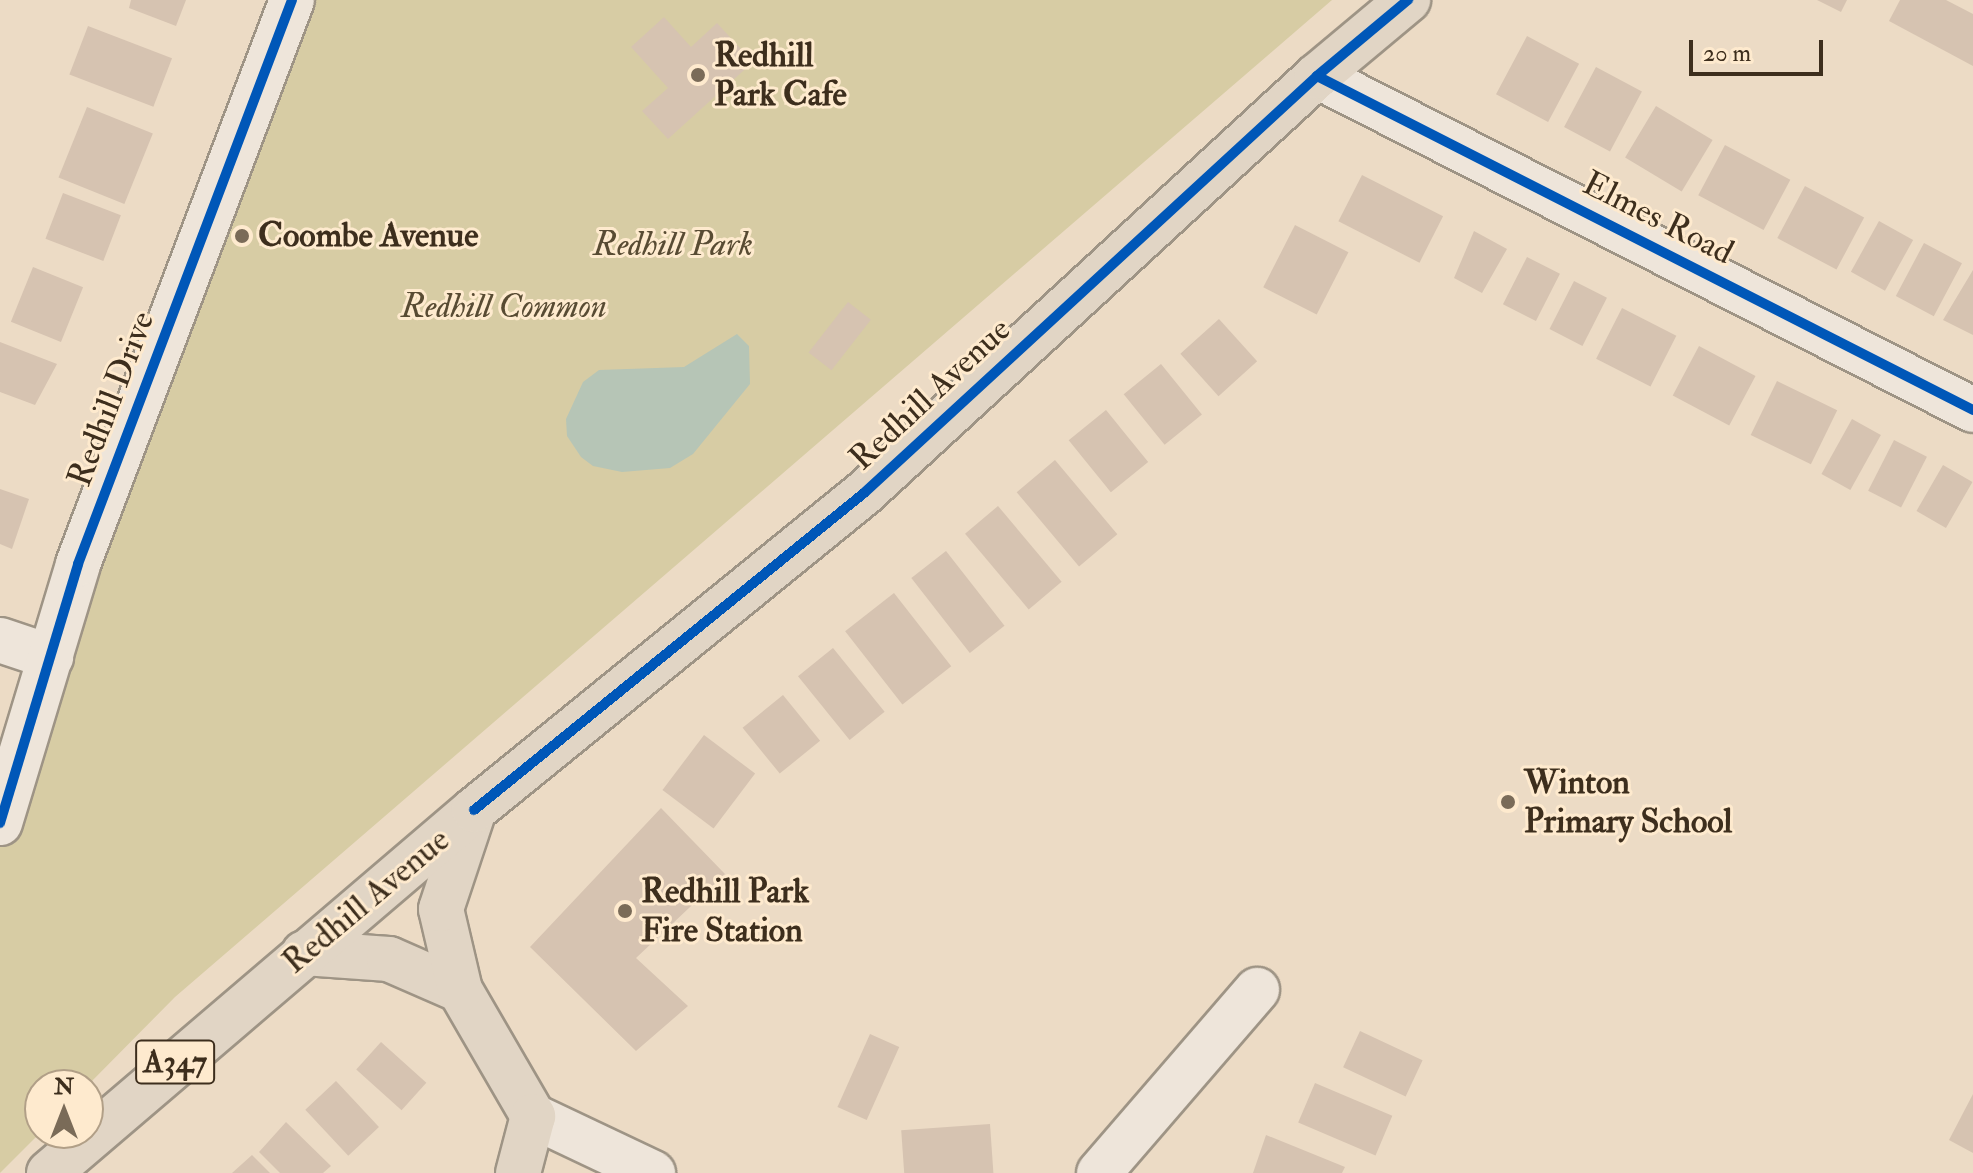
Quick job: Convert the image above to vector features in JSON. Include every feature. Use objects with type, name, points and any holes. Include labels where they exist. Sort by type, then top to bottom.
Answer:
[{"type":"main road","name":"Redhill Avenue","points":[[49,1173],[474,810],[864,493],[1317,76],[1408,0]]},
{"type":"main road","points":[[474,810],[441,909],[460,990],[533,1116],[518,1173]]},
{"type":"main road","points":[[304,953],[389,959],[460,990]]},
{"type":"street","name":"Redhill Drive","points":[[0,823],[78,564],[292,0]]},
{"type":"street","name":"Elmes Road","points":[[1317,76],[1973,410]]},
{"type":"street","points":[[0,640],[51,657]]},
{"type":"street","points":[[1099,1173],[1257,990]]},
{"type":"street","points":[[533,1116],[653,1173]]},
{"type":"green space","name":"Redhill Common","points":[[292,0],[1332,0],[175,997],[104,1069],[24,1069],[24,1149],[0,1173],[0,823]]},
{"type":"shaded area","points":[[737,334],[749,346],[750,384],[693,454],[670,468],[622,472],[593,466],[581,457],[567,436],[566,419],[583,382],[599,370],[684,367]]},
{"type":"building","points":[[131,0],[186,0],[176,26],[129,8]]},
{"type":"building","points":[[1817,0],[1847,0],[1841,12]]},
{"type":"building","points":[[1900,0],[1946,0],[1973,14],[1973,66],[1889,21]]},
{"type":"building","name":"Redhill Park Cafe","points":[[664,17],[691,47],[717,23],[753,62],[668,139],[642,111],[668,88],[631,47]]},
{"type":"building","points":[[88,26],[172,58],[153,107],[69,75]]},
{"type":"building","points":[[1527,36],[1579,64],[1548,122],[1496,94]]},
{"type":"building","points":[[1596,67],[1642,91],[1610,151],[1564,127]]},
{"type":"building","points":[[1656,106],[1713,140],[1682,191],[1625,157]]},
{"type":"building","points":[[87,107],[153,134],[124,204],[59,177]]},
{"type":"building","points":[[1725,145],[1790,180],[1764,230],[1698,195]]},
{"type":"building","points":[[1362,175],[1443,216],[1419,263],[1338,221]]},
{"type":"building","points":[[1805,186],[1864,217],[1836,270],[1777,238]]},
{"type":"building","points":[[63,193],[121,215],[103,261],[45,239]]},
{"type":"building","points":[[1879,221],[1913,240],[1885,291],[1851,272]]},
{"type":"building","points":[[1295,225],[1348,252],[1317,315],[1263,287]]},
{"type":"building","points":[[1474,231],[1507,249],[1482,293],[1454,278]]},
{"type":"building","points":[[1924,243],[1962,263],[1934,316],[1896,296]]},
{"type":"building","points":[[1527,257],[1560,274],[1536,321],[1503,304]]},
{"type":"building","points":[[33,267],[83,287],[61,342],[11,322]]},
{"type":"building","points":[[1973,270],[1973,335],[1943,320]]},
{"type":"building","points":[[1574,281],[1607,298],[1582,346],[1549,329]]},
{"type":"building","points":[[848,302],[871,320],[831,370],[809,352]]},
{"type":"building","points":[[1622,308],[1676,336],[1650,386],[1596,359]]},
{"type":"building","points":[[1219,319],[1257,361],[1218,396],[1180,354]]},
{"type":"building","points":[[0,342],[57,364],[35,405],[0,392]]},
{"type":"building","points":[[1699,346],[1756,376],[1729,425],[1673,395]]},
{"type":"building","points":[[1161,364],[1202,415],[1165,445],[1124,394]]},
{"type":"building","points":[[1777,381],[1837,410],[1811,464],[1751,435]]},
{"type":"building","points":[[1106,410],[1148,462],[1111,492],[1069,440]]},
{"type":"building","points":[[1852,419],[1881,435],[1850,490],[1821,474]]},
{"type":"building","points":[[1894,440],[1927,457],[1901,508],[1868,491]]},
{"type":"building","points":[[1055,460],[1117,534],[1079,566],[1017,492]]},
{"type":"building","points":[[1943,465],[1972,482],[1946,528],[1916,511]]},
{"type":"building","points":[[0,489],[29,499],[12,549],[0,544]]},
{"type":"building","points":[[998,506],[1062,582],[1029,609],[965,534]]},
{"type":"building","points":[[946,551],[1004,626],[970,653],[911,578]]},
{"type":"building","points":[[894,593],[951,666],[902,704],[845,631]]},
{"type":"building","points":[[833,648],[885,712],[850,740],[798,676]]},
{"type":"building","points":[[783,695],[820,741],[780,774],[743,728]]},
{"type":"building","points":[[704,735],[755,774],[714,829],[662,790]]},
{"type":"building","name":"Redhill Park Fire Station","points":[[661,808],[725,874],[636,958],[688,1006],[636,1051],[530,947]]},
{"type":"building","points":[[1360,1031],[1423,1060],[1406,1096],[1343,1067]]},
{"type":"building","points":[[870,1034],[899,1047],[867,1120],[837,1107]]},
{"type":"building","points":[[381,1042],[426,1083],[402,1110],[356,1069]]},
{"type":"building","points":[[336,1081],[379,1127],[348,1156],[305,1110]]},
{"type":"building","points":[[1315,1083],[1392,1116],[1376,1155],[1298,1123]]},
{"type":"building","points":[[1973,1094],[1973,1153],[1949,1140]]},
{"type":"building","points":[[286,1122],[331,1166],[323,1173],[280,1173],[259,1152]]},
{"type":"building","points":[[990,1124],[993,1173],[904,1173],[901,1130]]},
{"type":"building","points":[[1266,1135],[1345,1167],[1342,1173],[1253,1173]]},
{"type":"building","points":[[252,1155],[270,1173],[232,1173]]},
{"type":"cycle path","points":[[0,823],[78,564],[292,0]]},
{"type":"cycle path","points":[[474,810],[864,493],[1317,76],[1408,0]]},
{"type":"cycle path","points":[[1317,76],[1973,410]]},
{"type":"place","name":"Redhill Park Cafe","points":[[698,75]]},
{"type":"place","name":"Coombe Avenue","points":[[242,236]]},
{"type":"place","name":"Winton Primary School","points":[[1508,802]]},
{"type":"place","name":"Redhill Park Fire Station","points":[[625,911]]},
{"type":"park label","name":"Redhill Park","points":[[673,245]]}]
